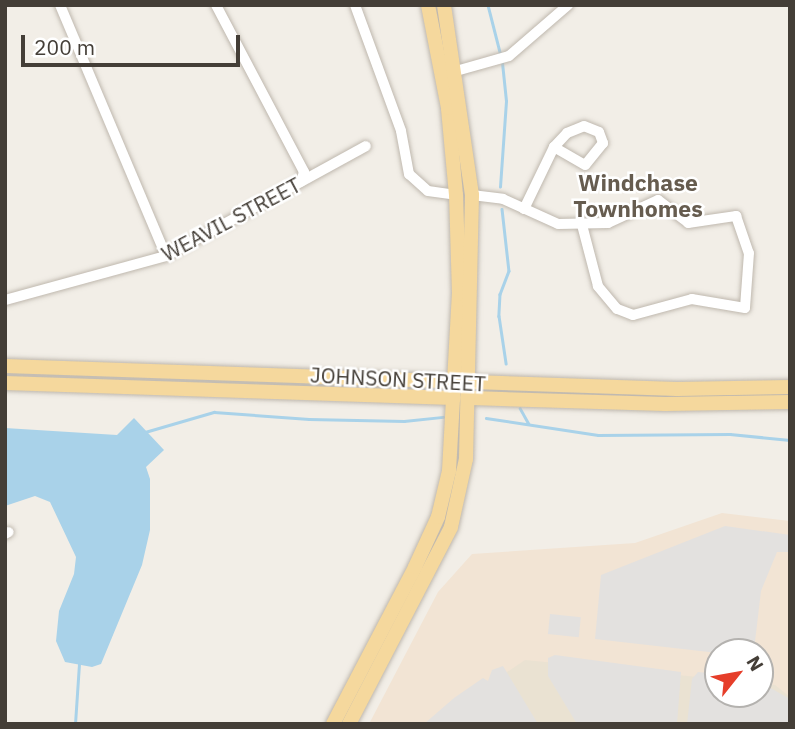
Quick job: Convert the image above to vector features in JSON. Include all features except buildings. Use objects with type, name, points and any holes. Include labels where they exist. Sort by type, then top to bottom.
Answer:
[{"type":"main road","points":[[349,724],[451,527],[466,459],[471,398],[472,195],[449,73],[428,5]]},
{"type":"main road","points":[[333,724],[438,517],[449,471],[459,294],[456,195],[444,5]]},
{"type":"main road","name":"JOHNSON STREET","points":[[5,366],[453,379],[677,389],[790,387]]},
{"type":"main road","name":"JOHNSON STREET","points":[[5,383],[454,398]]},
{"type":"main road","name":"JOHNSON STREET","points":[[471,398],[665,404],[790,402]]},
{"type":"street","points":[[60,5],[166,256]]},
{"type":"street","points":[[216,5],[304,172],[301,182]]},
{"type":"street","points":[[355,5],[401,131],[409,174],[428,191],[456,195]]},
{"type":"street","points":[[449,73],[495,62],[521,49],[568,5]]},
{"type":"street","name":"WEAVIL STREET","points":[[7,300],[166,256],[366,146]]},
{"type":"street","points":[[524,209],[554,147]]},
{"type":"street","points":[[472,195],[503,199],[558,224],[608,223],[658,200],[688,223],[736,216],[749,253],[745,307],[692,299],[633,315],[617,309],[598,286],[582,225]]},
{"type":"street","name":"JOHNSON STREET","points":[[454,398],[471,398]]},
{"type":"shaded area","points":[[722,513],[790,521],[790,724],[369,724],[438,592],[472,554],[635,543]]},
{"type":"shaded area","points":[[725,526],[790,535],[790,552],[777,552],[761,591],[755,638],[704,638],[704,651],[595,639],[601,575]]},
{"type":"shaded area","points":[[550,614],[581,617],[579,637],[548,634]]},
{"type":"shaded area","points":[[555,655],[681,672],[677,724],[577,724],[548,676],[548,658]]},
{"type":"shaded area","points":[[525,660],[704,678],[704,708],[774,708],[774,685],[790,697],[790,724],[430,724]]},
{"type":"shaded area","points":[[503,666],[538,724],[424,724],[483,678],[488,681],[492,670]]},
{"type":"shaded area","points":[[698,672],[704,673],[704,708],[774,708],[774,690],[790,699],[790,724],[687,724],[692,679]]},
{"type":"water","points":[[134,418],[164,450],[146,467],[150,479],[150,530],[142,565],[101,664],[92,667],[65,662],[56,641],[59,611],[74,574],[76,557],[50,502],[35,496],[5,506],[5,428],[117,435]]},
{"type":"waterway","points":[[488,5],[501,56]]},
{"type":"waterway","points":[[500,187],[506,101],[502,63]]},
{"type":"waterway","points":[[502,209],[509,271],[500,294],[499,316],[506,363]]},
{"type":"waterway","points":[[520,408],[529,424]]},
{"type":"waterway","points":[[145,432],[214,412],[309,419],[404,421],[443,417]]},
{"type":"waterway","points":[[486,418],[598,435],[730,434],[790,440]]},
{"type":"waterway","points":[[75,724],[79,664]]},
{"type":"district","name":"Windchase Townhomes","points":[[638,195]]}]
